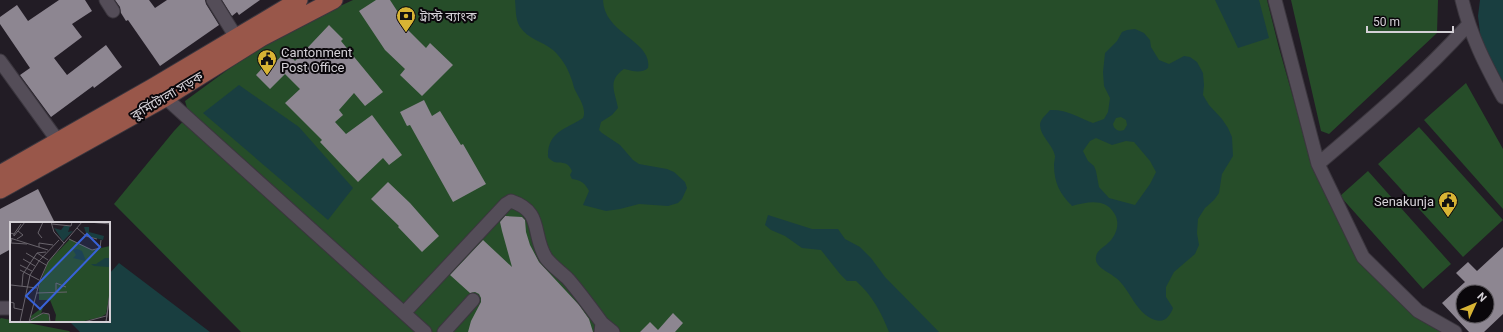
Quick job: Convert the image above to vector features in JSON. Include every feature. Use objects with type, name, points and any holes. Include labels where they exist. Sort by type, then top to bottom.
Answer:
[{"type":"main road","name":"কুর্মিটোলা সড়ক","points":[[0,190],[159,92],[236,37],[299,0]]},
{"type":"main road","name":"কুর্মিটোলা সড়ক","points":[[0,174],[58,141],[159,92],[334,0]]},
{"type":"street","points":[[213,0],[236,37]]},
{"type":"street","points":[[1275,0],[1318,164],[1363,257],[1418,311],[1454,332]]},
{"type":"street","points":[[1462,0],[1468,25],[1484,63],[1503,97]]},
{"type":"street","points":[[1318,164],[1389,104],[1447,48],[1468,25]]},
{"type":"street","points":[[0,61],[58,141]]},
{"type":"street","points":[[159,92],[426,332]]},
{"type":"street","points":[[404,313],[506,204],[511,201],[525,208],[533,216],[540,244],[546,257],[585,299],[601,328],[613,332]]},
{"type":"street","points":[[444,332],[473,300]]},
{"type":"green space","points":[[353,0],[1267,0],[1312,164],[1359,259],[1448,332],[241,332],[114,204],[189,115],[185,101],[271,38]]},
{"type":"green space","points":[[1291,0],[1438,0],[1437,33],[1329,134],[1321,131]]},
{"type":"green space","points":[[1466,83],[1503,149],[1503,209],[1424,120]]},
{"type":"green space","points":[[1419,127],[1503,220],[1463,257],[1378,164]]},
{"type":"green space","points":[[1368,171],[1451,264],[1423,289],[1340,196]]},
{"type":"green space","points":[[0,319],[10,320],[10,322],[23,322],[70,332],[0,332]]},
{"type":"shaded area","points":[[515,0],[603,0],[605,12],[611,21],[643,51],[648,59],[648,68],[643,71],[624,69],[615,78],[614,91],[618,108],[612,115],[601,122],[599,130],[620,145],[633,160],[639,164],[667,169],[674,172],[685,182],[687,188],[682,199],[678,203],[668,206],[639,204],[606,211],[583,205],[589,191],[586,186],[578,180],[572,179],[570,175],[572,171],[568,165],[554,162],[548,157],[551,142],[554,137],[559,132],[583,118],[583,107],[574,88],[568,70],[559,56],[549,47],[523,31],[518,24]]},
{"type":"shaded area","points":[[1215,0],[1259,0],[1269,38],[1238,48]]},
{"type":"shaded area","points":[[1480,0],[1503,0],[1503,82],[1481,41],[1478,16]]},
{"type":"shaded area","points":[[1135,29],[1144,33],[1150,40],[1151,47],[1159,60],[1169,64],[1184,56],[1190,57],[1197,62],[1203,73],[1203,95],[1209,105],[1222,119],[1232,137],[1233,156],[1222,174],[1219,193],[1205,208],[1198,219],[1197,233],[1199,245],[1195,254],[1174,272],[1166,287],[1166,297],[1173,308],[1169,316],[1162,321],[1148,317],[1138,307],[1121,283],[1097,264],[1096,257],[1100,249],[1111,240],[1117,229],[1116,217],[1110,208],[1101,203],[1084,203],[1072,206],[1068,202],[1058,188],[1054,171],[1054,152],[1042,133],[1040,125],[1042,119],[1050,110],[1067,112],[1093,123],[1104,119],[1108,112],[1110,98],[1104,86],[1103,72],[1105,53],[1117,41],[1122,32]],"holes":[[[1121,117],[1126,120],[1127,125],[1124,130],[1119,131],[1114,128],[1113,124],[1116,118]],[[1096,138],[1112,145],[1126,141],[1134,142],[1150,161],[1156,172],[1150,184],[1135,205],[1109,198],[1099,187],[1094,166],[1088,161],[1083,151],[1090,141]]]},
{"type":"shaded area","points":[[239,85],[299,127],[353,188],[328,220],[203,113]]},
{"type":"shaded area","points":[[768,215],[812,229],[838,229],[845,239],[860,247],[871,258],[885,277],[939,332],[889,332],[876,304],[862,286],[856,281],[847,281],[821,250],[802,248],[785,236],[771,230],[765,225]]},
{"type":"shaded area","points":[[119,263],[210,332],[80,332],[70,322],[110,322],[110,273]]},
{"type":"building","points":[[59,0],[85,0],[92,11],[72,24],[82,37],[54,58],[67,75],[106,45],[122,67],[51,117],[20,75],[30,68],[0,24],[0,17],[17,5],[28,21]]},
{"type":"building","points":[[115,0],[149,0],[155,8],[167,0],[205,0],[219,25],[160,66],[128,20],[126,21]]},
{"type":"building","points":[[222,0],[260,0],[239,15],[237,12],[232,16]]},
{"type":"building","points":[[376,0],[390,0],[403,20],[400,22],[426,48],[430,43],[453,65],[422,96],[400,75],[405,69],[385,50],[359,11]]},
{"type":"building","points":[[329,25],[343,39],[341,41],[383,92],[365,106],[354,93],[339,110],[343,115],[335,122],[346,134],[372,115],[402,155],[389,165],[383,158],[358,182],[320,142],[322,140],[285,103],[300,89],[285,74],[270,89],[256,75],[268,62],[272,66],[286,51],[295,61]]},
{"type":"building","points":[[424,100],[432,116],[440,111],[461,145],[463,144],[486,184],[453,202],[410,125],[407,126],[400,112]]},
{"type":"building","points":[[388,182],[410,203],[439,236],[422,252],[398,227],[399,226],[371,199]]},
{"type":"building","points":[[38,189],[54,222],[10,222],[10,250],[0,255],[0,209]]},
{"type":"building","points":[[505,216],[522,217],[525,220],[526,232],[530,245],[539,262],[579,305],[589,319],[593,332],[468,332],[471,321],[481,302],[481,298],[479,294],[475,292],[470,293],[450,275],[483,240],[512,267],[500,222]]},
{"type":"building","points":[[1503,247],[1503,314],[1495,322],[1495,284],[1463,284],[1465,282],[1456,273],[1468,262],[1477,271]]},
{"type":"building","points":[[1455,291],[1455,317],[1442,303]]},
{"type":"building","points":[[673,313],[683,323],[675,332],[640,332],[650,322],[658,330]]},
{"type":"building","points":[[1462,324],[1492,324],[1484,332],[1469,332]]},
{"type":"place","name":"ট্রাস্ট ব্যাংক","points":[[406,33]]},
{"type":"place","name":"Cantonment Post Office","points":[[267,76]]},
{"type":"place","name":"Senakunja","points":[[1448,218]]}]
